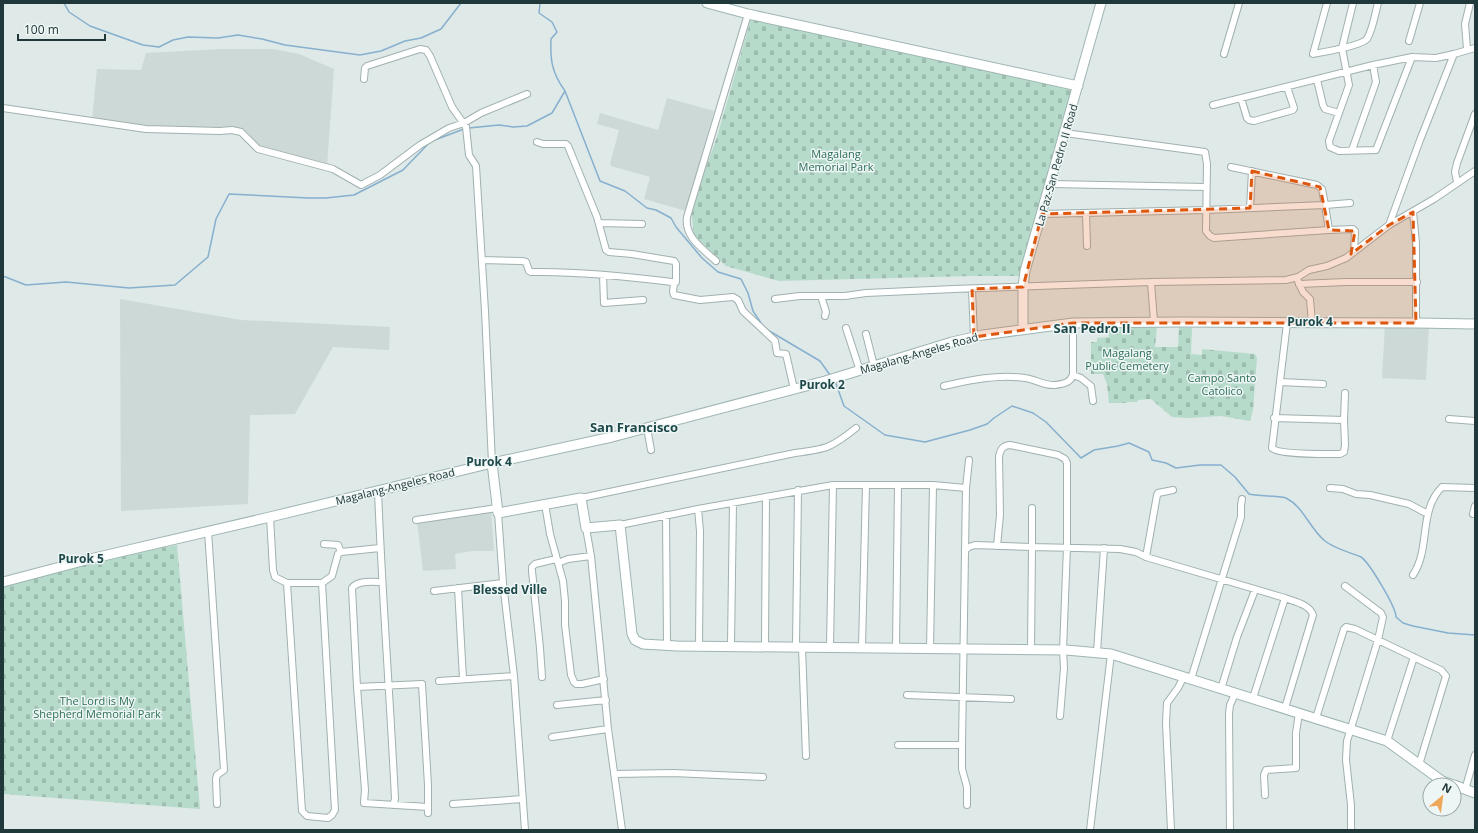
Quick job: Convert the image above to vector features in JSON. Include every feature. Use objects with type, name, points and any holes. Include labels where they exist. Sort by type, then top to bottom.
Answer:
[{"type":"street","points":[[707,3],[748,14],[1078,86]]},
{"type":"street","name":"La Paz-San Pedro II Road","points":[[1023,329],[1023,287],[1028,262],[1101,3]]},
{"type":"street","points":[[1224,54],[1239,3]]},
{"type":"street","points":[[1327,3],[1313,54],[1364,42],[1370,33],[1378,3]]},
{"type":"street","points":[[1353,3],[1342,48],[1349,86],[1328,144],[1330,147],[1338,151],[1375,151],[1378,148],[1412,57]]},
{"type":"street","points":[[1409,41],[1420,3]]},
{"type":"street","points":[[1467,50],[1465,24],[1470,3]]},
{"type":"street","points":[[716,261],[701,248],[690,235],[686,224],[689,208],[697,186],[705,154],[748,14]]},
{"type":"street","points":[[1213,105],[1373,65],[1412,57],[1436,58],[1475,48]]},
{"type":"street","points":[[364,79],[365,68],[367,66],[420,50],[426,50],[452,107],[464,123],[467,131],[467,149],[476,166],[492,463],[503,584],[514,676],[525,830]]},
{"type":"street","points":[[1389,225],[1420,140],[1454,54]]},
{"type":"street","points":[[1352,150],[1376,82],[1373,65]]},
{"type":"street","points":[[1317,80],[1325,109],[1339,113]]},
{"type":"street","points":[[1241,98],[1247,118],[1254,121],[1293,110],[1294,108],[1288,87]]},
{"type":"street","points":[[3,108],[146,129],[241,132],[258,149],[333,169],[361,185],[380,175],[420,145],[449,128],[464,123],[481,113],[527,94]]},
{"type":"street","points":[[1457,182],[1455,172],[1457,163],[1475,114]]},
{"type":"street","points":[[1064,132],[1203,151],[1206,155],[1206,231],[1214,238],[1349,229],[1354,230],[1355,233],[1354,252]]},
{"type":"street","points":[[537,142],[543,144],[566,144],[568,146],[588,192],[607,251],[674,261],[676,264],[674,295],[700,300],[733,297],[738,300],[743,311],[775,341],[777,353],[786,354],[794,389]]},
{"type":"street","points":[[1231,167],[1317,185],[1322,189],[1329,230]]},
{"type":"street","points":[[1250,208],[1252,171]]},
{"type":"street","points":[[775,299],[800,296],[845,296],[866,293],[1151,282],[1286,280],[1298,277],[1309,270],[1338,262],[1346,258],[1389,225],[1413,212],[1475,171]]},
{"type":"street","points":[[1051,184],[1206,187]]},
{"type":"street","points":[[1042,214],[1206,210],[1350,203]]},
{"type":"street","points":[[1413,212],[1416,243],[1416,323]]},
{"type":"street","points":[[1086,213],[1087,246]]},
{"type":"street","points":[[599,223],[642,224]]},
{"type":"street","points":[[482,260],[522,261],[526,262],[529,271],[531,272],[578,272],[615,275],[674,283]]},
{"type":"street","points":[[603,274],[604,303],[643,300]]},
{"type":"street","points":[[1298,277],[1302,292],[1310,299],[1312,323]]},
{"type":"street","points":[[1151,282],[1154,322]]},
{"type":"street","points":[[1299,284],[1346,282],[1417,282]]},
{"type":"street","points":[[972,289],[974,336]]},
{"type":"street","points":[[820,296],[826,312],[825,316]]},
{"type":"street","name":"Magalang-Angeles Road","points":[[3,582],[90,559],[492,463],[612,437],[836,378],[974,336],[1073,323],[1154,322],[1475,324]]},
{"type":"street","points":[[944,386],[968,380],[1005,377],[1026,378],[1043,384],[1056,385],[1066,383],[1070,381],[1073,375],[1073,323]]},
{"type":"street","points":[[1287,323],[1274,418],[1272,446],[1274,451],[1323,454],[1340,454],[1344,452],[1345,393]]},
{"type":"street","points":[[846,328],[860,371]]},
{"type":"street","points":[[866,334],[874,366]]},
{"type":"street","points":[[1073,375],[1081,378],[1091,386],[1093,401]]},
{"type":"street","points":[[1280,382],[1323,384]]},
{"type":"street","points":[[1274,418],[1344,420]]},
{"type":"street","points":[[1449,419],[1475,421]]},
{"type":"street","points":[[647,428],[651,450]]},
{"type":"street","points":[[416,520],[581,498],[795,453],[822,450],[839,442],[856,428]]},
{"type":"street","points":[[997,546],[1000,515],[999,456],[1003,446],[1010,445],[1058,455],[1066,460],[1064,668],[1060,716]]},
{"type":"street","points":[[967,805],[967,787],[962,769],[962,745],[966,488],[969,460]]},
{"type":"street","points":[[862,647],[866,484]]},
{"type":"street","points":[[586,528],[620,525],[698,508],[833,485],[933,485],[966,488]]},
{"type":"street","points":[[830,647],[833,485]]},
{"type":"street","points":[[896,648],[898,485]]},
{"type":"street","points":[[930,648],[933,485]]},
{"type":"street","points":[[1413,575],[1419,563],[1428,512],[1433,498],[1442,487],[1475,488]]},
{"type":"street","points":[[1330,488],[1343,489],[1356,494],[1370,495],[1409,504],[1424,512],[1428,512]]},
{"type":"street","points":[[798,490],[799,647],[806,756]]},
{"type":"street","points":[[1146,557],[1157,495],[1158,493],[1173,490]]},
{"type":"street","points":[[378,491],[382,582],[390,686],[395,799],[393,805]]},
{"type":"street","points":[[765,646],[766,497]]},
{"type":"street","points":[[581,498],[591,556],[608,729],[622,830]]},
{"type":"street","points":[[1171,830],[1166,722],[1167,703],[1187,678],[1241,517],[1242,499]]},
{"type":"street","points":[[731,645],[732,502]]},
{"type":"street","points":[[545,504],[557,561],[563,581],[566,607],[565,625],[570,670],[574,682],[576,684],[582,684],[604,679]]},
{"type":"street","points":[[1473,514],[1475,506]]},
{"type":"street","points":[[698,508],[700,531],[699,645]]},
{"type":"street","points":[[1031,650],[1032,508]]},
{"type":"street","points":[[666,515],[666,645]]},
{"type":"street","points":[[270,517],[273,570],[275,577],[287,583],[322,583],[332,576],[338,554],[341,552],[380,548]]},
{"type":"street","points":[[620,525],[632,634],[635,640],[643,644],[1063,650],[1111,654],[1387,741],[1436,777]]},
{"type":"street","points":[[208,531],[224,770],[217,775],[216,778],[217,804]]},
{"type":"street","points":[[324,544],[338,544],[341,552]]},
{"type":"street","points":[[965,550],[975,545],[1130,550],[1146,557],[1285,598],[1307,606],[1313,615],[1285,708]]},
{"type":"street","points":[[1096,652],[1104,548]]},
{"type":"street","points":[[542,677],[532,571],[535,564],[591,556]]},
{"type":"street","points":[[357,687],[422,684],[428,772],[428,810],[364,803],[365,790],[357,687],[352,588],[359,583],[382,582]]},
{"type":"street","points":[[287,583],[302,811],[307,816],[328,818],[335,810],[322,583]]},
{"type":"street","points":[[434,590],[503,584]]},
{"type":"street","points":[[1345,586],[1381,613],[1383,617],[1378,640],[1349,728],[1346,747],[1351,805],[1351,830]]},
{"type":"street","points":[[458,588],[463,680]]},
{"type":"street","points":[[1221,689],[1237,637],[1255,590]]},
{"type":"street","points":[[1253,698],[1285,598]]},
{"type":"street","points":[[1316,718],[1346,627],[1355,629],[1414,656],[1441,670],[1446,676],[1419,765]]},
{"type":"street","points":[[1090,830],[1111,654]]},
{"type":"street","points":[[1387,741],[1414,656]]},
{"type":"street","points":[[439,681],[514,676]]},
{"type":"street","points":[[1230,830],[1228,714],[1235,694]]},
{"type":"street","points":[[907,695],[1011,699]]},
{"type":"street","points":[[557,705],[606,700]]},
{"type":"street","points":[[1265,795],[1264,775],[1266,770],[1296,768],[1296,733],[1299,713]]},
{"type":"street","points":[[552,737],[608,729]]},
{"type":"street","points":[[898,745],[962,745]]},
{"type":"street","points":[[1465,790],[1475,755]]},
{"type":"street","points":[[614,774],[763,777]]},
{"type":"street","points":[[1462,789],[1475,793]]},
{"type":"street","points":[[453,804],[523,799]]},
{"type":"highlighted area","points":[[1252,171],[1320,187],[1329,230],[1355,231],[1351,254],[1389,225],[1413,212],[1416,323],[1073,323],[974,337],[972,289],[1023,287],[1042,214],[1250,208]]},
{"type":"shaded area","points":[[221,49],[273,49],[299,54],[334,69],[327,166],[257,149],[248,132],[149,126],[92,120],[97,69],[141,70],[146,53]]},
{"type":"shaded area","points":[[667,98],[714,111],[686,211],[644,199],[650,177],[611,166],[610,164],[619,130],[597,124],[600,113],[658,130]]},
{"type":"shaded area","points":[[120,299],[241,320],[390,327],[389,350],[333,347],[295,414],[250,415],[248,504],[121,511]]},
{"type":"shaded area","points":[[1385,325],[1429,327],[1426,380],[1382,378]]},
{"type":"shaded area","points":[[491,510],[494,551],[472,551],[455,554],[456,569],[423,571],[417,521]]},
{"type":"green space","name":"Magalang Memorial Park","points":[[751,19],[1073,88],[1021,276],[779,281],[726,266],[694,235],[691,209],[717,137]]},
{"type":"green space","name":"Campo Santo Catolico","points":[[1157,327],[1155,347],[1178,347],[1179,327],[1192,328],[1191,354],[1202,355],[1202,349],[1255,354],[1257,358],[1253,410],[1250,421],[1221,416],[1188,418],[1172,417],[1151,399],[1127,403],[1109,403],[1107,384],[1103,374],[1091,374],[1091,342],[1097,342],[1097,338],[1109,337],[1108,328]]},
{"type":"green space","name":"The Lord is My Shepherd Memorial Park","points":[[177,545],[200,809],[3,794],[3,584],[72,565]]},
{"type":"waterway","points":[[64,3],[69,12],[90,26],[143,45],[159,47],[173,40],[188,37],[218,38],[238,35],[285,45],[360,55],[381,51],[405,41],[421,38],[441,29],[461,3]]},
{"type":"waterway","points":[[540,3],[539,13],[552,22],[557,32],[551,39],[552,60],[557,78],[565,91],[600,181],[625,191],[647,208],[656,210],[671,218],[676,227],[702,258],[718,272],[741,279],[748,293],[753,311],[763,326]]},
{"type":"waterway","points":[[469,128],[499,125],[513,127],[527,126],[552,113],[565,91]]},
{"type":"waterway","points":[[432,141],[464,129]]},
{"type":"waterway","points":[[3,276],[26,285],[66,282],[129,288],[175,285],[208,257],[216,219],[229,194],[308,198],[354,195],[403,170],[429,143]]},
{"type":"waterway","points":[[766,329],[820,361],[830,375]]},
{"type":"waterway","points":[[835,381],[844,406],[885,435],[925,442],[987,424],[1012,406],[1033,413],[1046,422],[1081,458],[1094,450],[1129,443],[1149,452],[1152,460],[1166,463],[1176,468],[1200,465],[1221,465],[1235,477],[1249,494],[1286,498],[1302,512],[1319,536],[1325,541],[1361,557],[1382,585],[1392,604],[1396,617],[1403,623],[1448,633],[1475,635]]},
{"type":"district","name":"Purok 4","points":[[1310,321]]},
{"type":"district","name":"San Pedro II","points":[[1092,328]]},
{"type":"district","name":"Purok 2","points":[[822,384]]},
{"type":"district","name":"San Francisco","points":[[634,427]]},
{"type":"district","name":"Purok 4","points":[[489,461]]},
{"type":"district","name":"Purok 5","points":[[81,558]]},
{"type":"district","name":"Blessed Ville","points":[[510,589]]},
{"type":"park label","name":"Magalang Public Cemetery","points":[[1127,358]]}]
